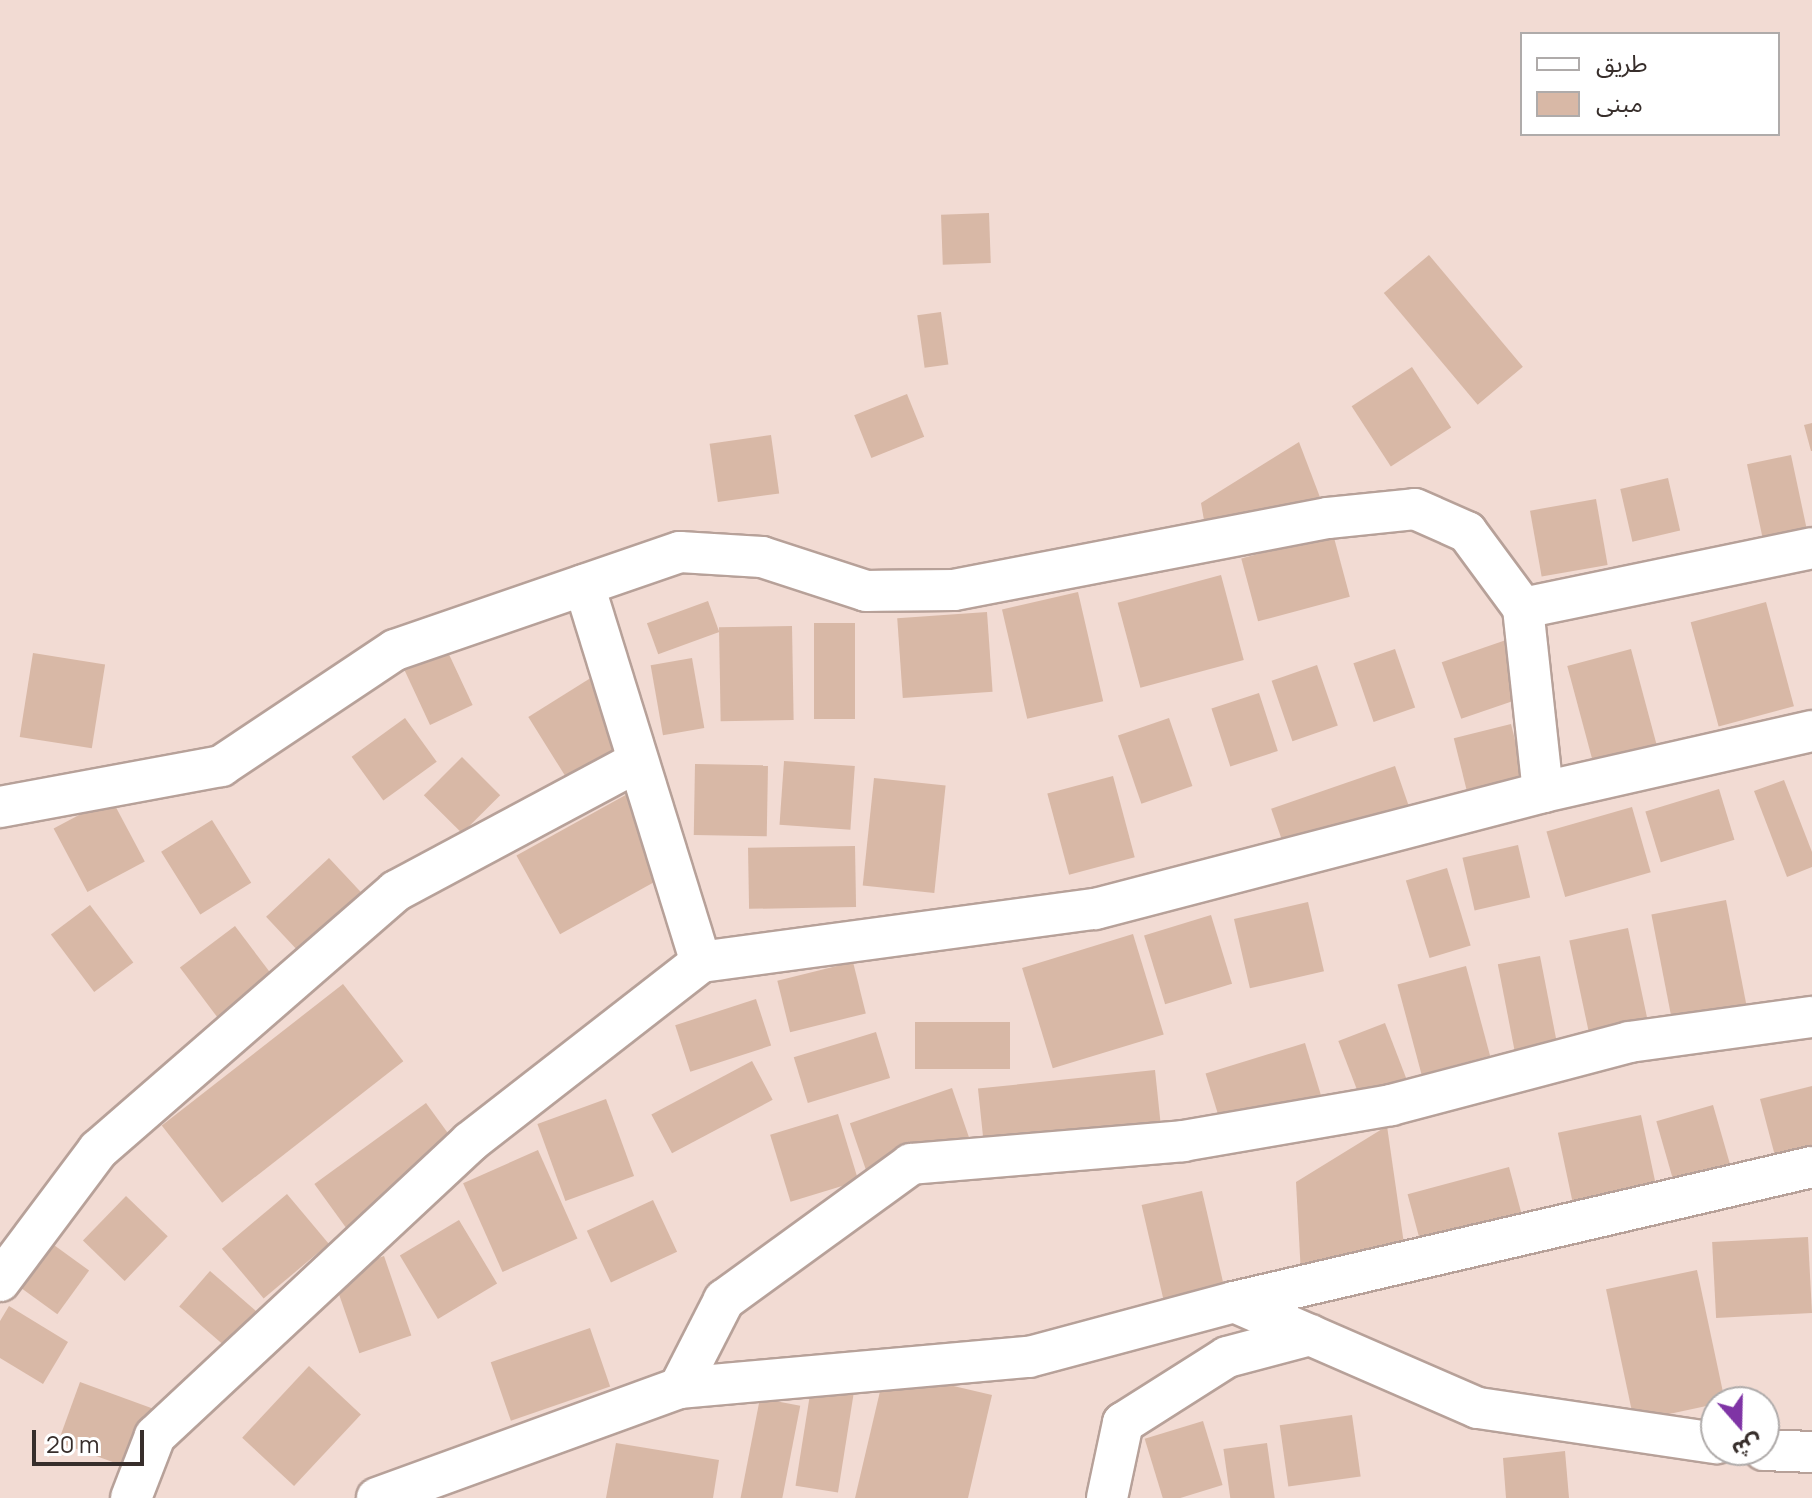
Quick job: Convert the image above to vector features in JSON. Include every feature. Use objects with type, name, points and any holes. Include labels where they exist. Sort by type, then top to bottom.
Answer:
[{"type":"street","points":[[0,807],[221,766],[395,650],[680,552],[762,557],[866,591],[954,590],[1328,518],[1415,509],[1467,532],[1523,608],[1543,792]]},
{"type":"street","points":[[1523,608],[1812,548]]},
{"type":"street","points":[[584,585],[701,962]]},
{"type":"street","points":[[131,1498],[155,1436],[470,1142],[701,962],[1095,909],[1543,792],[1812,731]]},
{"type":"street","points":[[0,1281],[98,1150],[396,891],[637,762]]},
{"type":"street","points":[[679,1388],[724,1300],[911,1164],[1183,1141],[1391,1105],[1629,1042],[1812,1017]]},
{"type":"street","points":[[377,1498],[679,1388],[1029,1357],[1234,1302],[1812,1167]]},
{"type":"street","points":[[1234,1302],[1478,1408],[1700,1441]]},
{"type":"street","points":[[1107,1498],[1123,1423],[1227,1357],[1310,1335]]},
{"type":"street","points":[[1780,1451],[1812,1452]]},
{"type":"building","points":[[989,213],[991,263],[943,265],[941,215]]},
{"type":"building","points":[[1429,255],[1523,367],[1478,405],[1384,293]]},
{"type":"building","points":[[941,312],[948,364],[925,368],[917,315]]},
{"type":"building","points":[[1412,367],[1451,427],[1391,467],[1352,406]]},
{"type":"building","points":[[907,394],[924,437],[871,458],[854,415]]},
{"type":"building","points":[[1812,423],[1812,451],[1811,451],[1804,425]]},
{"type":"building","points":[[771,435],[779,493],[718,502],[710,444]]},
{"type":"building","points":[[1299,442],[1326,513],[1205,526],[1201,503]]},
{"type":"building","points":[[1791,455],[1810,542],[1765,551],[1747,464]]},
{"type":"building","points":[[1668,478],[1680,531],[1632,542],[1620,489]]},
{"type":"building","points":[[1596,499],[1608,565],[1542,577],[1530,511]]},
{"type":"building","points":[[1333,534],[1350,597],[1258,621],[1241,559]]},
{"type":"building","points":[[1221,575],[1244,660],[1140,688],[1118,603]]},
{"type":"building","points":[[1078,592],[1103,701],[1027,719],[1002,610]]},
{"type":"building","points":[[708,601],[719,632],[658,654],[647,623]]},
{"type":"building","points":[[1766,602],[1794,706],[1719,727],[1691,622]]},
{"type":"building","points":[[987,612],[993,692],[903,698],[897,618]]},
{"type":"building","points":[[814,623],[855,623],[855,719],[814,719]]},
{"type":"building","points":[[792,626],[794,720],[721,721],[719,627]]},
{"type":"building","points":[[1506,640],[1526,697],[1461,719],[1442,662]]},
{"type":"building","points":[[446,648],[473,705],[430,725],[403,668]]},
{"type":"building","points":[[1395,649],[1415,708],[1374,722],[1353,663]]},
{"type":"building","points":[[1631,649],[1657,745],[1593,762],[1567,666]]},
{"type":"building","points":[[33,653],[105,664],[92,748],[20,737]]},
{"type":"building","points":[[692,658],[704,728],[663,735],[651,665]]},
{"type":"building","points":[[1317,665],[1338,726],[1292,741],[1272,681]]},
{"type":"building","points":[[597,674],[636,736],[567,779],[528,717]]},
{"type":"building","points":[[1259,693],[1278,751],[1230,766],[1211,708]]},
{"type":"building","points":[[405,718],[437,762],[383,800],[352,757]]},
{"type":"building","points":[[1169,718],[1192,786],[1141,804],[1118,736]]},
{"type":"building","points":[[1511,724],[1526,782],[1468,796],[1454,738]]},
{"type":"building","points":[[462,757],[500,795],[462,833],[424,795]]},
{"type":"building","points":[[784,761],[855,766],[850,830],[780,825]]},
{"type":"building","points":[[695,764],[768,765],[767,836],[694,835]]},
{"type":"building","points":[[1395,766],[1413,819],[1289,862],[1271,809]]},
{"type":"building","points":[[1113,776],[1135,857],[1069,875],[1047,794]]},
{"type":"building","points":[[874,778],[946,786],[934,893],[863,885]]},
{"type":"building","points":[[1784,780],[1812,852],[1812,867],[1787,877],[1754,791]]},
{"type":"building","points":[[1719,789],[1734,840],[1661,862],[1645,812]]},
{"type":"building","points":[[631,792],[675,871],[560,934],[516,856]]},
{"type":"building","points":[[111,798],[145,862],[87,892],[54,829]]},
{"type":"building","points":[[1632,807],[1651,872],[1565,897],[1546,832]]},
{"type":"building","points":[[212,820],[251,883],[200,915],[161,852]]},
{"type":"building","points":[[1518,845],[1530,898],[1475,910],[1462,858]]},
{"type":"building","points":[[855,846],[856,907],[749,909],[748,848]]},
{"type":"building","points":[[329,858],[363,895],[300,953],[266,917]]},
{"type":"building","points":[[1447,868],[1471,945],[1430,958],[1406,881]]},
{"type":"building","points":[[1726,900],[1750,1024],[1675,1038],[1651,915]]},
{"type":"building","points":[[1308,902],[1324,971],[1250,988],[1234,919]]},
{"type":"building","points":[[90,905],[133,963],[94,992],[51,934]]},
{"type":"building","points":[[1211,915],[1232,984],[1165,1004],[1144,935]]},
{"type":"building","points":[[235,926],[277,981],[221,1023],[180,968]]},
{"type":"building","points":[[1628,928],[1651,1036],[1592,1048],[1569,940]]},
{"type":"building","points":[[1133,934],[1164,1034],[1053,1068],[1022,968]]},
{"type":"building","points":[[1540,956],[1558,1046],[1515,1055],[1498,964]]},
{"type":"building","points":[[853,962],[866,1013],[790,1032],[777,981]]},
{"type":"building","points":[[1466,966],[1490,1056],[1421,1074],[1397,984]]},
{"type":"building","points":[[343,984],[403,1061],[222,1203],[162,1126]]},
{"type":"building","points":[[756,999],[771,1046],[690,1072],[675,1025]]},
{"type":"building","points":[[915,1022],[1010,1022],[1010,1069],[915,1069]]},
{"type":"building","points":[[1385,1023],[1411,1090],[1364,1108],[1338,1041]]},
{"type":"building","points":[[876,1032],[890,1078],[808,1103],[794,1057]]},
{"type":"building","points":[[1305,1043],[1327,1115],[1227,1145],[1206,1073]]},
{"type":"building","points":[[752,1061],[773,1100],[672,1153],[651,1115]]},
{"type":"building","points":[[1155,1070],[1161,1128],[984,1146],[978,1089]]},
{"type":"building","points":[[1812,1086],[1812,1167],[1780,1175],[1760,1099]]},
{"type":"building","points":[[952,1088],[970,1140],[868,1175],[850,1123]]},
{"type":"building","points":[[606,1099],[634,1176],[565,1201],[537,1124]]},
{"type":"building","points":[[426,1103],[462,1152],[350,1233],[314,1184]]},
{"type":"building","points":[[1713,1105],[1730,1165],[1673,1181],[1656,1121]]},
{"type":"building","points":[[838,1114],[858,1181],[791,1202],[770,1135]]},
{"type":"building","points":[[1641,1115],[1657,1189],[1574,1207],[1558,1133]]},
{"type":"building","points":[[1387,1126],[1405,1251],[1302,1293],[1296,1182]]},
{"type":"building","points":[[538,1150],[577,1239],[503,1272],[463,1183]]},
{"type":"building","points":[[1509,1167],[1521,1213],[1420,1241],[1408,1194]]},
{"type":"building","points":[[1202,1191],[1226,1294],[1165,1308],[1142,1205]]},
{"type":"building","points":[[287,1194],[329,1244],[264,1298],[222,1249]]},
{"type":"building","points":[[126,1196],[168,1236],[125,1281],[83,1241]]},
{"type":"building","points":[[653,1200],[677,1252],[611,1283],[587,1231]]},
{"type":"building","points":[[459,1220],[497,1283],[438,1319],[400,1256]]},
{"type":"building","points":[[1808,1237],[1812,1313],[1716,1318],[1712,1242]]},
{"type":"building","points":[[47,1240],[89,1271],[57,1314],[15,1284]]},
{"type":"building","points":[[384,1256],[411,1335],[359,1353],[332,1274]]},
{"type":"building","points":[[1697,1270],[1722,1386],[1700,1386],[1700,1407],[1634,1421],[1606,1289]]},
{"type":"building","points":[[210,1271],[259,1314],[228,1349],[179,1306]]},
{"type":"building","points":[[9,1306],[68,1342],[43,1384],[0,1358],[0,1321]]},
{"type":"building","points":[[590,1328],[610,1387],[511,1421],[491,1362]]},
{"type":"building","points":[[309,1366],[361,1414],[294,1486],[242,1438]]},
{"type":"building","points":[[885,1370],[992,1395],[968,1498],[855,1498]]},
{"type":"building","points":[[80,1382],[161,1411],[139,1472],[58,1442]]},
{"type":"building","points":[[811,1388],[853,1395],[838,1493],[796,1486]]},
{"type":"building","points":[[760,1398],[800,1406],[782,1498],[741,1498]]},
{"type":"building","points":[[1352,1415],[1361,1476],[1288,1487],[1280,1425]]},
{"type":"building","points":[[1203,1421],[1223,1485],[1180,1498],[1163,1498],[1145,1439]]},
{"type":"building","points":[[616,1443],[719,1460],[713,1498],[606,1498]]},
{"type":"building","points":[[1267,1443],[1275,1498],[1230,1498],[1223,1449]]},
{"type":"building","points":[[1565,1451],[1569,1498],[1506,1498],[1503,1458]]}]
